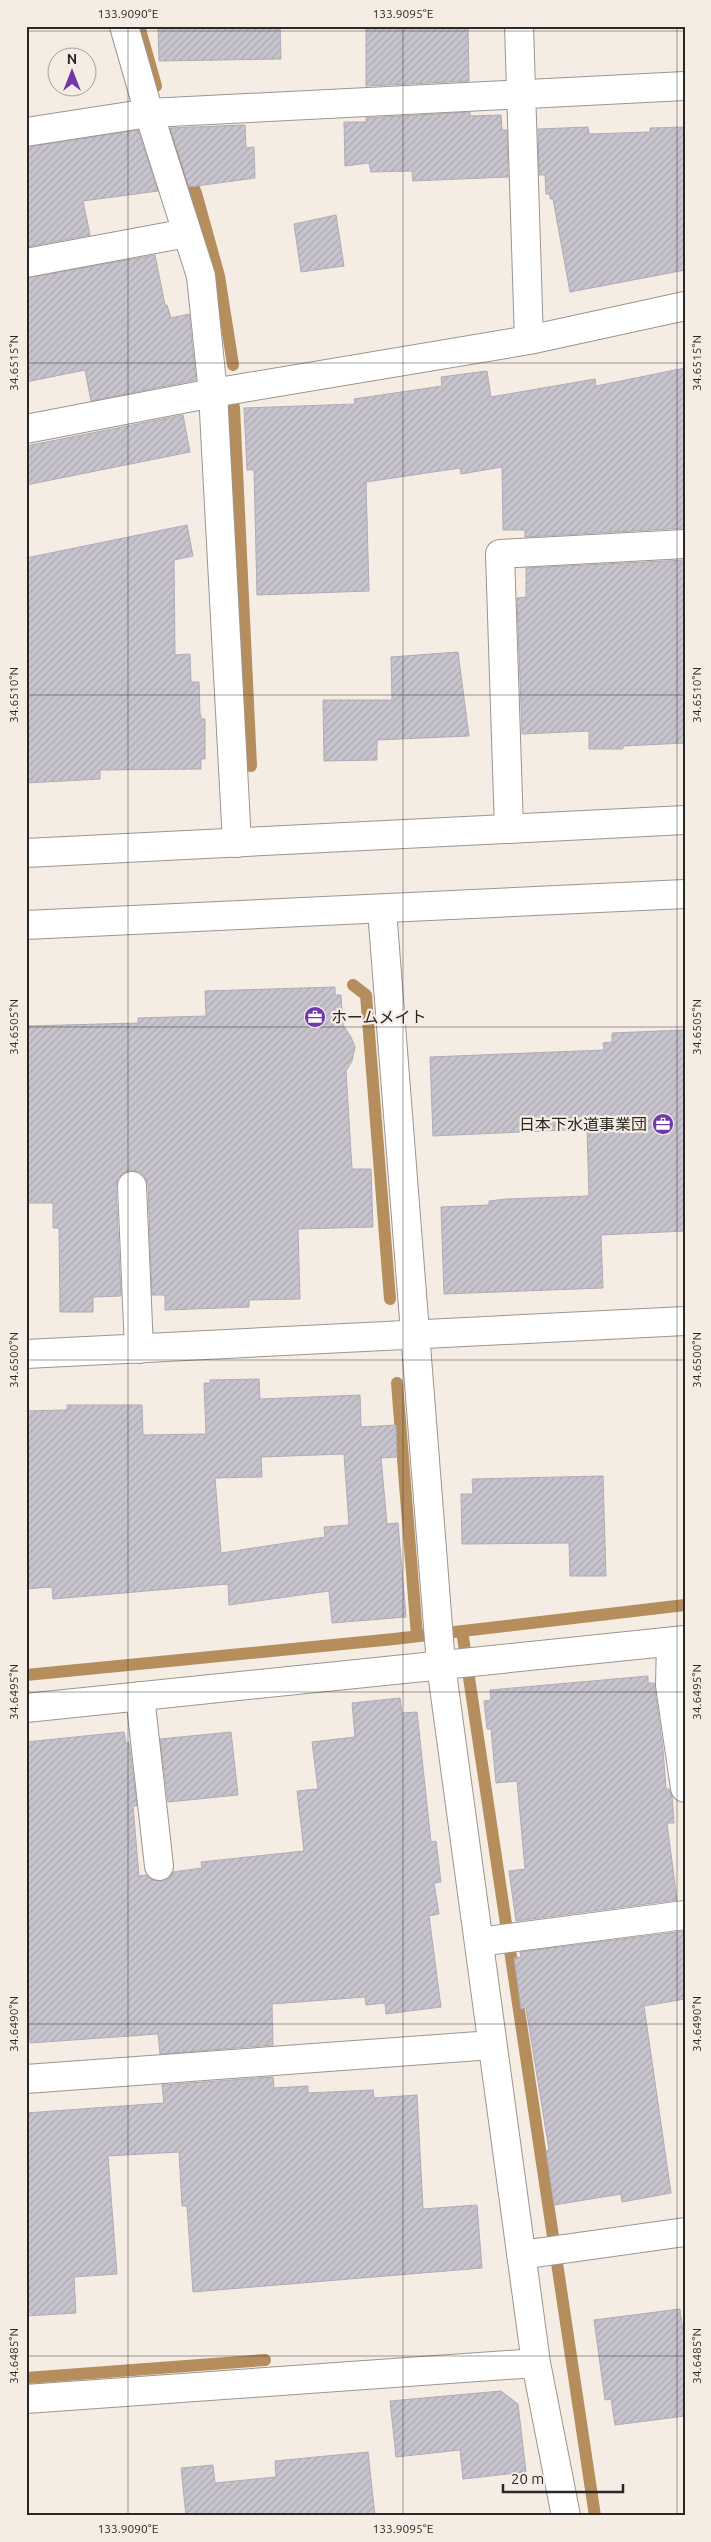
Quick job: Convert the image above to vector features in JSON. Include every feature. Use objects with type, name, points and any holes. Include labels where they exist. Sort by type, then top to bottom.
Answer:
[{"type":"street","points":[[124,26],[149,113],[201,276],[213,393],[237,843]]},
{"type":"street","points":[[519,26],[529,340]]},
{"type":"street","points":[[26,132],[149,113],[685,86]]},
{"type":"street","points":[[26,263],[187,233]]},
{"type":"street","points":[[26,429],[213,393],[529,340],[685,306]]},
{"type":"street","points":[[509,829],[500,554],[685,544]]},
{"type":"street","points":[[26,853],[685,820]]},
{"type":"street","points":[[26,925],[382,910],[685,894]]},
{"type":"street","points":[[382,910],[416,1334],[450,1651],[498,1940],[492,2045],[536,2363],[566,2516]]},
{"type":"street","points":[[132,1186],[139,1349]]},
{"type":"street","points":[[26,1354],[685,1321]]},
{"type":"street","points":[[26,1708],[140,1696],[450,1651],[678,1641],[670,1685],[685,1788]]},
{"type":"street","points":[[140,1696],[158,1866]]},
{"type":"street","points":[[498,1940],[685,1915]]},
{"type":"street","points":[[26,2079],[492,2045]]},
{"type":"street","points":[[521,2255],[685,2232]]},
{"type":"street","points":[[26,2399],[536,2363]]},
{"type":"building","points":[[158,26],[280,26],[281,59],[159,61]]},
{"type":"building","points":[[366,26],[468,26],[469,81],[366,86]]},
{"type":"building","points":[[470,112],[470,116],[501,115],[502,130],[507,130],[508,177],[413,181],[412,171],[371,172],[369,163],[345,166],[344,122],[366,122],[366,118]]},
{"type":"building","points":[[245,125],[246,148],[254,147],[255,178],[189,187],[170,128]]},
{"type":"building","points":[[588,127],[589,134],[650,132],[650,128],[685,127],[685,270],[570,292],[553,199],[550,199],[550,194],[546,194],[545,175],[539,175],[538,129]]},
{"type":"building","points":[[138,130],[158,191],[83,201],[90,235],[26,247],[26,147]]},
{"type":"building","points":[[336,215],[344,266],[301,272],[294,224]]},
{"type":"building","points":[[155,255],[165,305],[167,305],[171,318],[189,314],[196,380],[91,401],[85,370],[26,382],[26,278]]},
{"type":"building","points":[[685,368],[685,528],[525,537],[525,530],[503,530],[502,467],[461,474],[460,468],[366,482],[369,591],[257,595],[254,470],[247,470],[244,408],[355,404],[354,399],[442,386],[441,377],[487,371],[491,397],[595,379],[596,386]]},
{"type":"building","points":[[183,415],[190,452],[26,485],[26,446]]},
{"type":"building","points":[[187,525],[193,556],[174,560],[175,655],[190,654],[191,682],[199,682],[200,714],[202,719],[205,719],[205,759],[201,759],[201,769],[100,770],[100,779],[26,783],[26,558]]},
{"type":"building","points":[[685,560],[685,743],[623,746],[623,749],[589,749],[589,731],[522,734],[517,598],[526,597],[526,568]]},
{"type":"building","points":[[458,652],[469,736],[377,740],[377,760],[324,761],[323,700],[392,700],[391,657]]},
{"type":"building","points":[[335,987],[335,995],[341,995],[343,1025],[355,1047],[352,1061],[346,1071],[352,1169],[371,1169],[373,1227],[298,1229],[300,1299],[249,1300],[249,1307],[165,1310],[165,1295],[152,1295],[148,1185],[145,1177],[140,1172],[131,1170],[123,1173],[118,1178],[116,1187],[121,1296],[93,1297],[93,1312],[60,1312],[59,1228],[53,1228],[53,1203],[26,1203],[26,1026],[138,1023],[138,1018],[206,1016],[205,991]]},
{"type":"building","points":[[685,1030],[685,1231],[601,1235],[603,1288],[444,1294],[441,1207],[489,1205],[489,1201],[506,1199],[589,1196],[587,1129],[433,1136],[430,1057],[604,1050],[603,1043],[612,1042],[612,1033]]},
{"type":"building","points":[[259,1379],[260,1399],[360,1395],[361,1427],[396,1425],[397,1457],[381,1458],[387,1524],[398,1523],[406,1617],[332,1623],[329,1591],[229,1605],[228,1584],[53,1599],[52,1587],[26,1589],[26,1411],[67,1410],[67,1405],[142,1405],[143,1435],[206,1434],[204,1383],[210,1383],[210,1380]],"holes":[[[344,1454],[349,1525],[324,1527],[325,1537],[221,1553],[215,1478],[262,1477],[261,1457]]]},
{"type":"building","points":[[603,1476],[606,1576],[570,1576],[569,1543],[462,1544],[461,1494],[473,1494],[472,1479]]},
{"type":"building","points":[[648,1676],[648,1683],[654,1683],[663,1749],[666,1789],[669,1789],[672,1796],[674,1823],[667,1823],[677,1900],[516,1921],[509,1871],[525,1869],[517,1781],[496,1783],[491,1729],[487,1729],[484,1701],[491,1700],[490,1690]]},
{"type":"building","points":[[400,1698],[402,1713],[417,1712],[431,1842],[436,1841],[441,1882],[434,1883],[439,1914],[429,1916],[441,2007],[386,2014],[385,2003],[366,2005],[365,1997],[272,2004],[273,2045],[160,2054],[158,2034],[30,2043],[29,2027],[26,2027],[26,1742],[124,1732],[126,1743],[129,1742],[137,1806],[133,1806],[139,1876],[146,1875],[153,1880],[161,1881],[169,1878],[173,1872],[202,1868],[201,1862],[304,1851],[297,1791],[318,1789],[312,1742],[355,1737],[352,1703]]},
{"type":"building","points":[[231,1732],[238,1795],[168,1802],[160,1739]]},
{"type":"building","points":[[685,1931],[685,1999],[644,2006],[671,2193],[622,2202],[621,2194],[554,2205],[546,2151],[549,2150],[526,2008],[521,2009],[514,1958],[521,1957],[520,1952]]},
{"type":"building","points":[[273,2077],[274,2088],[308,2086],[308,2093],[373,2090],[374,2098],[417,2095],[423,2209],[477,2205],[482,2268],[193,2292],[187,2206],[182,2206],[179,2152],[108,2156],[117,2274],[74,2277],[76,2313],[26,2316],[26,2113],[164,2103],[162,2085]]},
{"type":"building","points":[[680,2309],[683,2331],[685,2331],[685,2416],[615,2425],[611,2399],[605,2400],[594,2320]]},
{"type":"building","points":[[501,2391],[518,2404],[526,2472],[463,2479],[460,2450],[396,2457],[390,2401]]},
{"type":"building","points":[[368,2452],[375,2516],[186,2516],[181,2468],[213,2465],[215,2483],[276,2477],[275,2461]]},
{"type":"waterway","points":[[139,26],[156,86]]},
{"type":"waterway","points":[[170,134],[196,193],[219,276],[233,365]]},
{"type":"waterway","points":[[234,407],[251,766]]},
{"type":"waterway","points":[[353,985],[366,995],[390,1299]]},
{"type":"waterway","points":[[397,1383],[417,1636]]},
{"type":"waterway","points":[[26,1675],[394,1639],[685,1605]]},
{"type":"waterway","points":[[462,1631],[595,2516]]},
{"type":"waterway","points":[[26,2378],[265,2360]]},
{"type":"place","name":"ホームメイト","points":[[315,1017]]},
{"type":"place","name":"日本下水道事業団","points":[[663,1124]]}]
